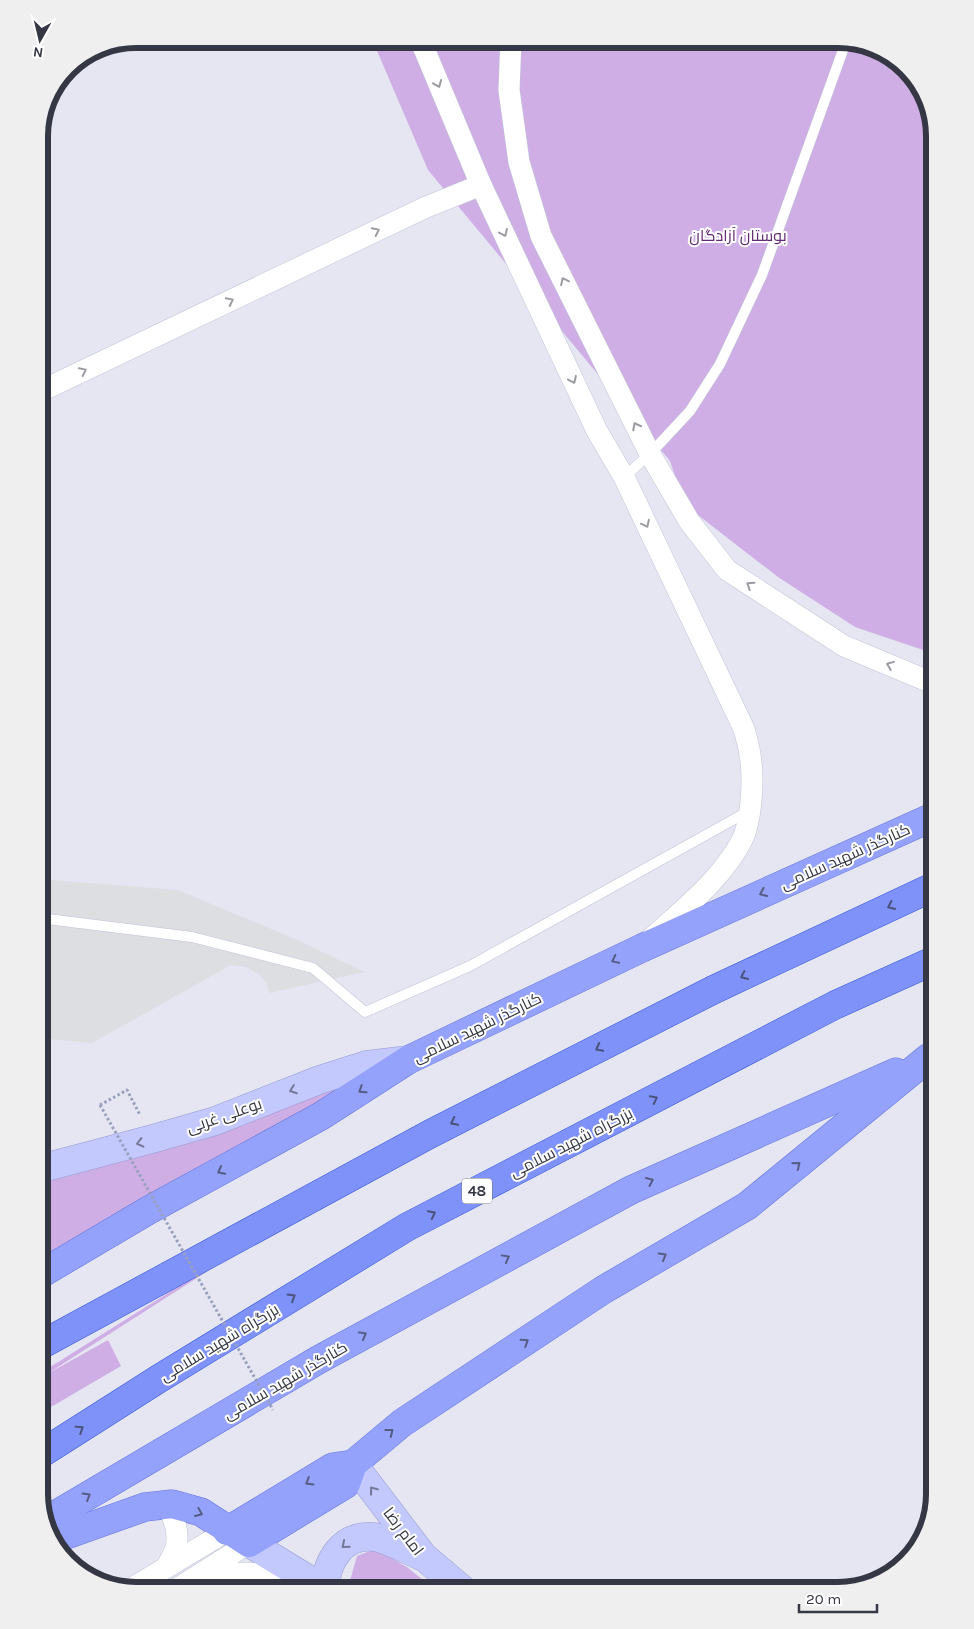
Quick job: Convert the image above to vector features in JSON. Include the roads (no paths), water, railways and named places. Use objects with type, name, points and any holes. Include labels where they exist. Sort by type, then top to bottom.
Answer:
[{"type":"highway","points":[[48,1341],[430,1134],[712,990],[926,890]]},
{"type":"highway","name":"بزرگراه شهید سلامی","points":[[48,1450],[160,1378],[407,1227],[834,1005],[926,964]]},
{"type":"main road","name":"کنارگذر شهید سلامی","points":[[48,1270],[149,1210],[321,1116],[408,1060],[642,948],[926,820]]},
{"type":"main road","name":"کنارگذر شهید سلامی","points":[[51,1518],[318,1360],[631,1190],[926,1059]]},
{"type":"main road","name":"بوعلی غربی","points":[[48,1167],[152,1140],[214,1120],[319,1080],[366,1065],[408,1060]]},
{"type":"main road","points":[[238,1537],[333,1468],[353,1464],[402,1423],[603,1290],[747,1206],[926,1061]]},
{"type":"main road","name":"امام رضا","points":[[353,1464],[422,1556],[453,1581]]},
{"type":"main road","points":[[60,1537],[145,1507],[172,1504],[201,1512],[238,1537],[312,1581]]},
{"type":"main road","points":[[323,1581],[329,1565],[344,1545],[355,1538],[375,1537],[422,1556]]},
{"type":"street","points":[[424,48],[481,185],[597,431],[624,477],[744,729],[750,755],[752,782],[750,810],[742,840],[724,869],[642,948]]},
{"type":"street","points":[[510,48],[508,90],[519,162],[542,236],[650,454],[689,522],[727,570],[844,646],[926,680]]},
{"type":"street","points":[[48,388],[424,208],[481,185]]},
{"type":"street","points":[[166,1505],[173,1514],[176,1532],[176,1549],[167,1567]]},
{"type":"street","points":[[144,1581],[167,1567],[238,1537]]},
{"type":"street","points":[[187,1581],[238,1537]]},
{"type":"street","points":[[197,1581],[225,1573],[276,1574],[303,1581]]},
{"type":"lane","points":[[624,477],[650,454],[690,411],[720,364],[762,275],[844,48]]},
{"type":"lane","points":[[48,919],[192,937],[313,968],[366,1012],[470,966],[750,810]]},
{"type":"park label","name":"بوستان آزادگان","points":[[738,235]]}]
